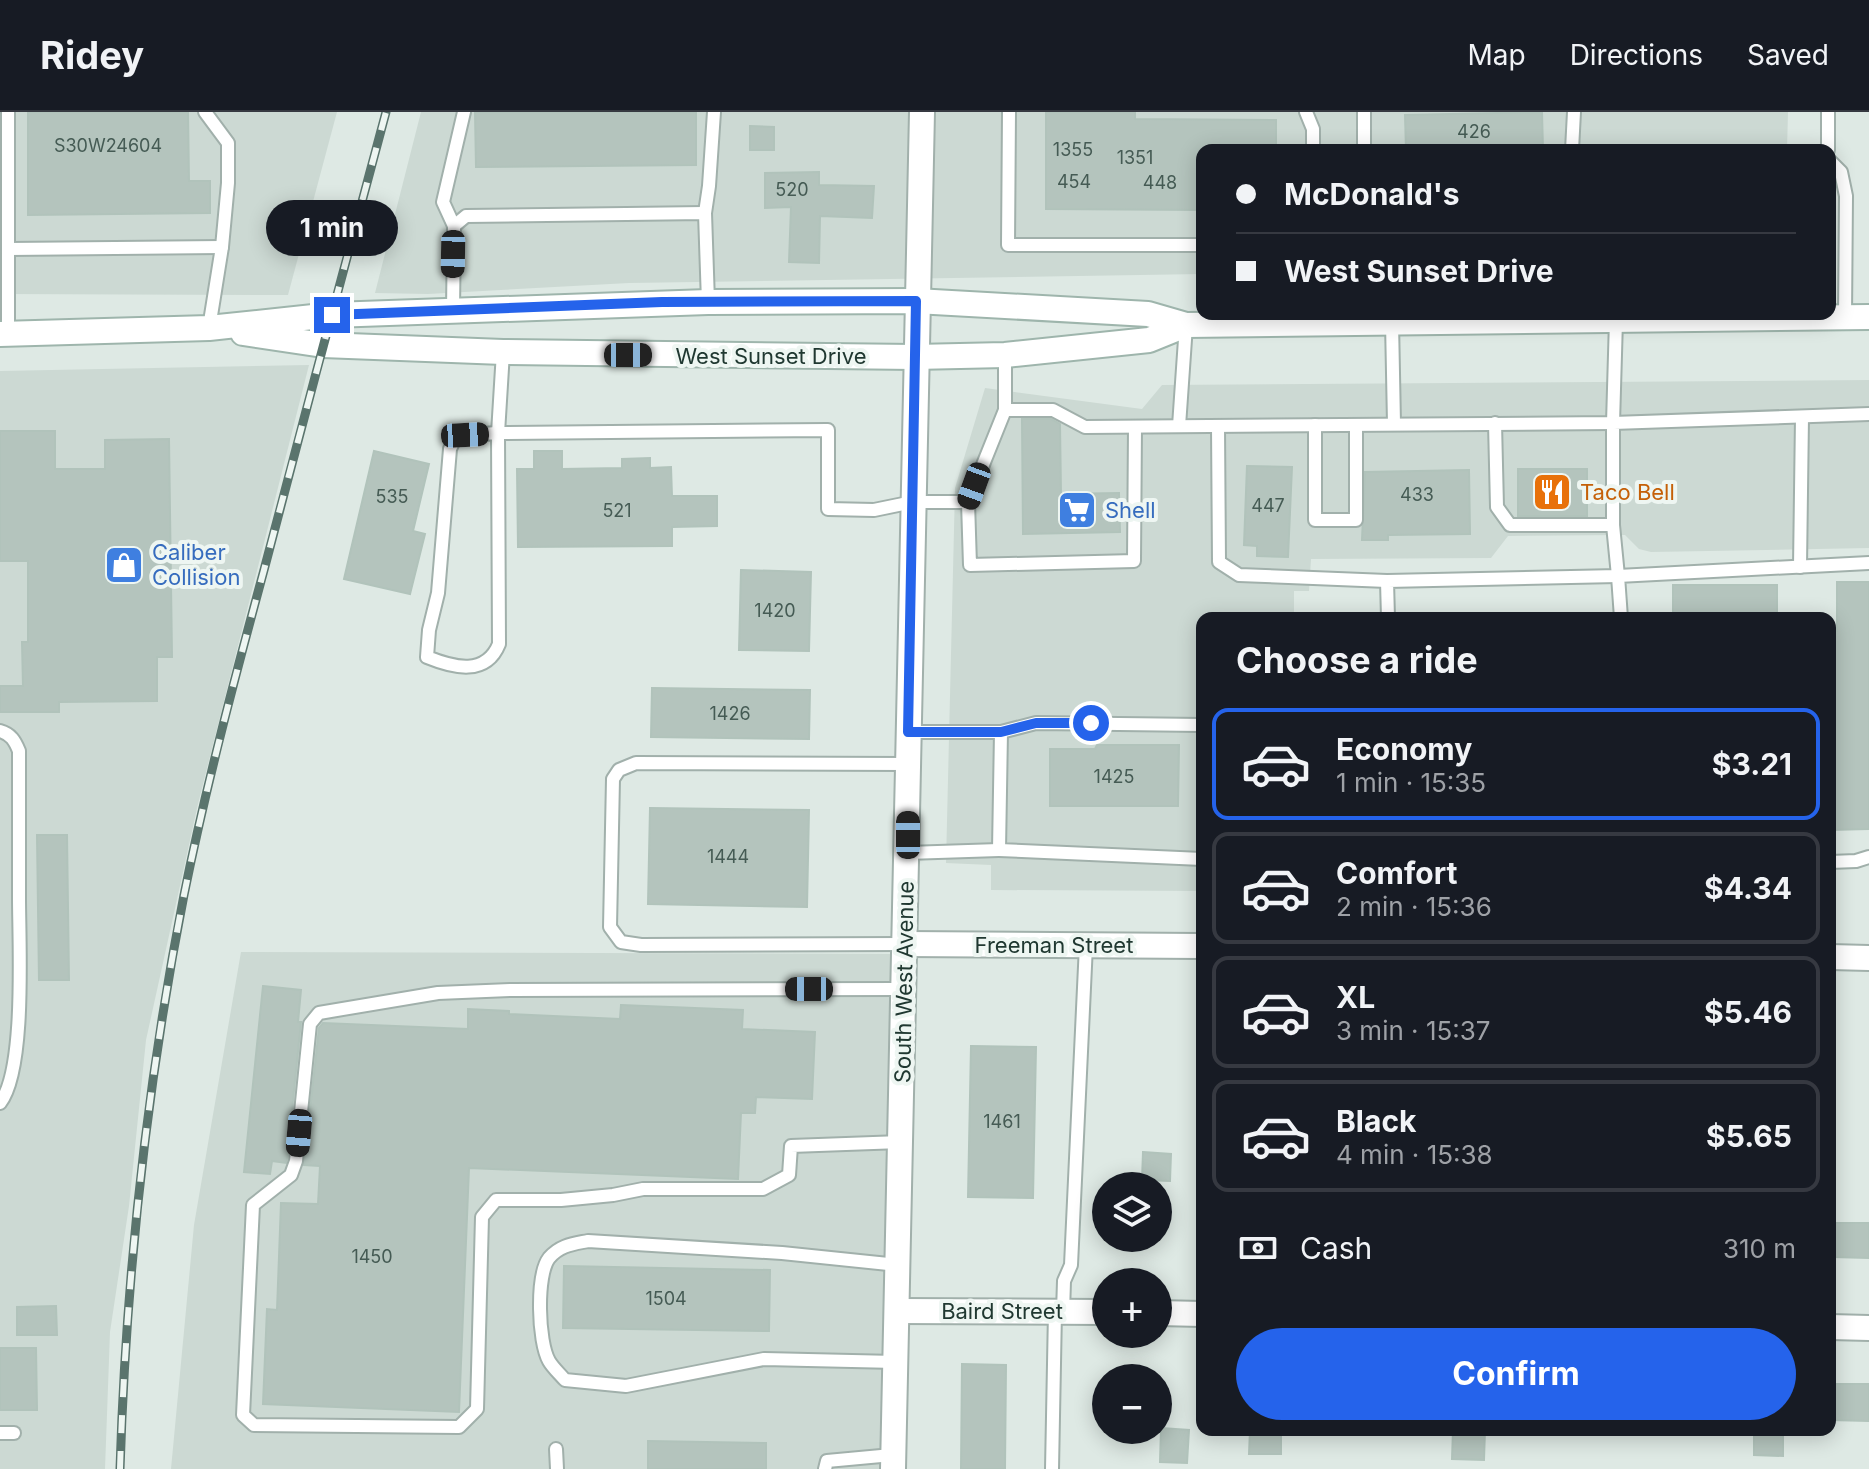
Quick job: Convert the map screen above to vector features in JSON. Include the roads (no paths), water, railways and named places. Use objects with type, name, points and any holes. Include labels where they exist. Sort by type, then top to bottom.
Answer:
[{"type":"main road","name":"South West Avenue","points":[[893,1462],[922,112]]},
{"type":"main road","name":"West Sunset Drive","points":[[4,334],[209,328],[332,315],[708,302],[916,301],[1148,314],[1201,321],[1268,320]]},
{"type":"main road","name":"West Sunset Drive","points":[[1836,317],[1857,317]]},
{"type":"main road","name":"West Sunset Drive","points":[[1354,320],[1458,320]]},
{"type":"main road","name":"West Sunset Drive","points":[[209,328],[323,345],[603,355],[915,357],[1005,355],[1149,340],[1201,321]]},
{"type":"main road","name":"Freeman Street","points":[[905,944],[1196,946]]},
{"type":"main road","points":[[1836,957],[1869,958]]},
{"type":"main road","name":"Baird Street","points":[[897,1311],[1092,1312]]},
{"type":"main road","points":[[1172,1313],[1196,1314]]},
{"type":"main road","points":[[1836,1327],[1869,1328]]},
{"type":"lane","points":[[4,334],[8,249],[8,112]]},
{"type":"lane","points":[[205,112],[228,143],[222,247],[209,328]]},
{"type":"lane","points":[[453,311],[454,226],[443,202],[464,112]]},
{"type":"lane","points":[[708,302],[705,213],[714,112]]},
{"type":"lane","points":[[1009,112],[1008,245],[1196,245]]},
{"type":"lane","points":[[1306,112],[1313,129],[1313,144]]},
{"type":"lane","points":[[1364,112],[1364,144]]},
{"type":"lane","points":[[1572,144],[1574,112]]},
{"type":"lane","points":[[1828,112],[1828,144]]},
{"type":"lane","points":[[1836,167],[1841,172],[1846,196],[1857,317]]},
{"type":"lane","points":[[454,226],[466,216],[705,213]]},
{"type":"lane","points":[[8,249],[222,247]]},
{"type":"lane","points":[[1616,320],[1613,525],[1621,612]]},
{"type":"lane","points":[[1179,426],[1201,321]]},
{"type":"lane","points":[[1392,322],[1394,424]]},
{"type":"lane","points":[[503,352],[498,433],[499,644],[493,657],[483,664],[449,666],[427,657],[429,630],[438,593],[450,449],[454,440],[465,435],[498,433],[828,430],[828,509],[874,510],[913,502],[968,502]]},
{"type":"lane","points":[[1005,355],[1005,410],[968,502],[970,565],[1134,561],[1135,427]]},
{"type":"lane","points":[[1005,410],[1053,410],[1085,427],[1613,423],[1869,414]]},
{"type":"lane","points":[[1800,567],[1802,417]]},
{"type":"lane","points":[[1495,423],[1497,507],[1510,525],[1613,525]]},
{"type":"lane","points":[[1315,425],[1315,520],[1356,520],[1356,425]]},
{"type":"lane","points":[[1218,426],[1219,562],[1239,575],[1387,581],[1618,576],[1869,563]]},
{"type":"lane","points":[[1387,581],[1388,612]]},
{"type":"lane","points":[[908,732],[1001,732],[1036,723],[1196,725]]},
{"type":"lane","points":[[0,731],[15,740],[19,751],[17,1037],[7,1092],[0,1103]]},
{"type":"lane","points":[[999,850],[1001,732]]},
{"type":"lane","points":[[905,944],[641,945],[621,942],[610,927],[613,779],[619,770],[636,763],[908,764]]},
{"type":"lane","points":[[907,853],[999,850],[1196,859]]},
{"type":"lane","points":[[1836,862],[1869,857]]},
{"type":"lane","points":[[1052,1469],[1059,1311],[1064,1281],[1071,1265],[1086,945]]},
{"type":"lane","points":[[901,1142],[791,1146],[789,1175],[763,1189],[643,1189],[561,1200],[496,1200],[482,1217],[477,1409],[459,1427],[254,1425],[243,1415],[253,1205],[291,1175],[296,1161],[310,1024],[319,1013],[438,993],[510,990],[904,989]]},
{"type":"lane","points":[[896,1362],[764,1359],[626,1386],[565,1380],[548,1360],[541,1331],[541,1271],[550,1256],[565,1245],[588,1241],[782,1253],[898,1265]]},
{"type":"lane","points":[[0,1433],[14,1433]]},
{"type":"lane","points":[[556,1449],[557,1469]]},
{"type":"lane","points":[[825,1469],[827,1461],[893,1462]]},
{"type":"railway","points":[[120,1469],[127,1324],[140,1180],[159,1037],[184,895],[232,691],[386,112]]},
{"type":"place","name":"Taco Bell","points":[[1552,492]]},
{"type":"place","name":"Shell","points":[[1077,510]]},
{"type":"place","name":"Caliber Collision","points":[[124,565]]}]
